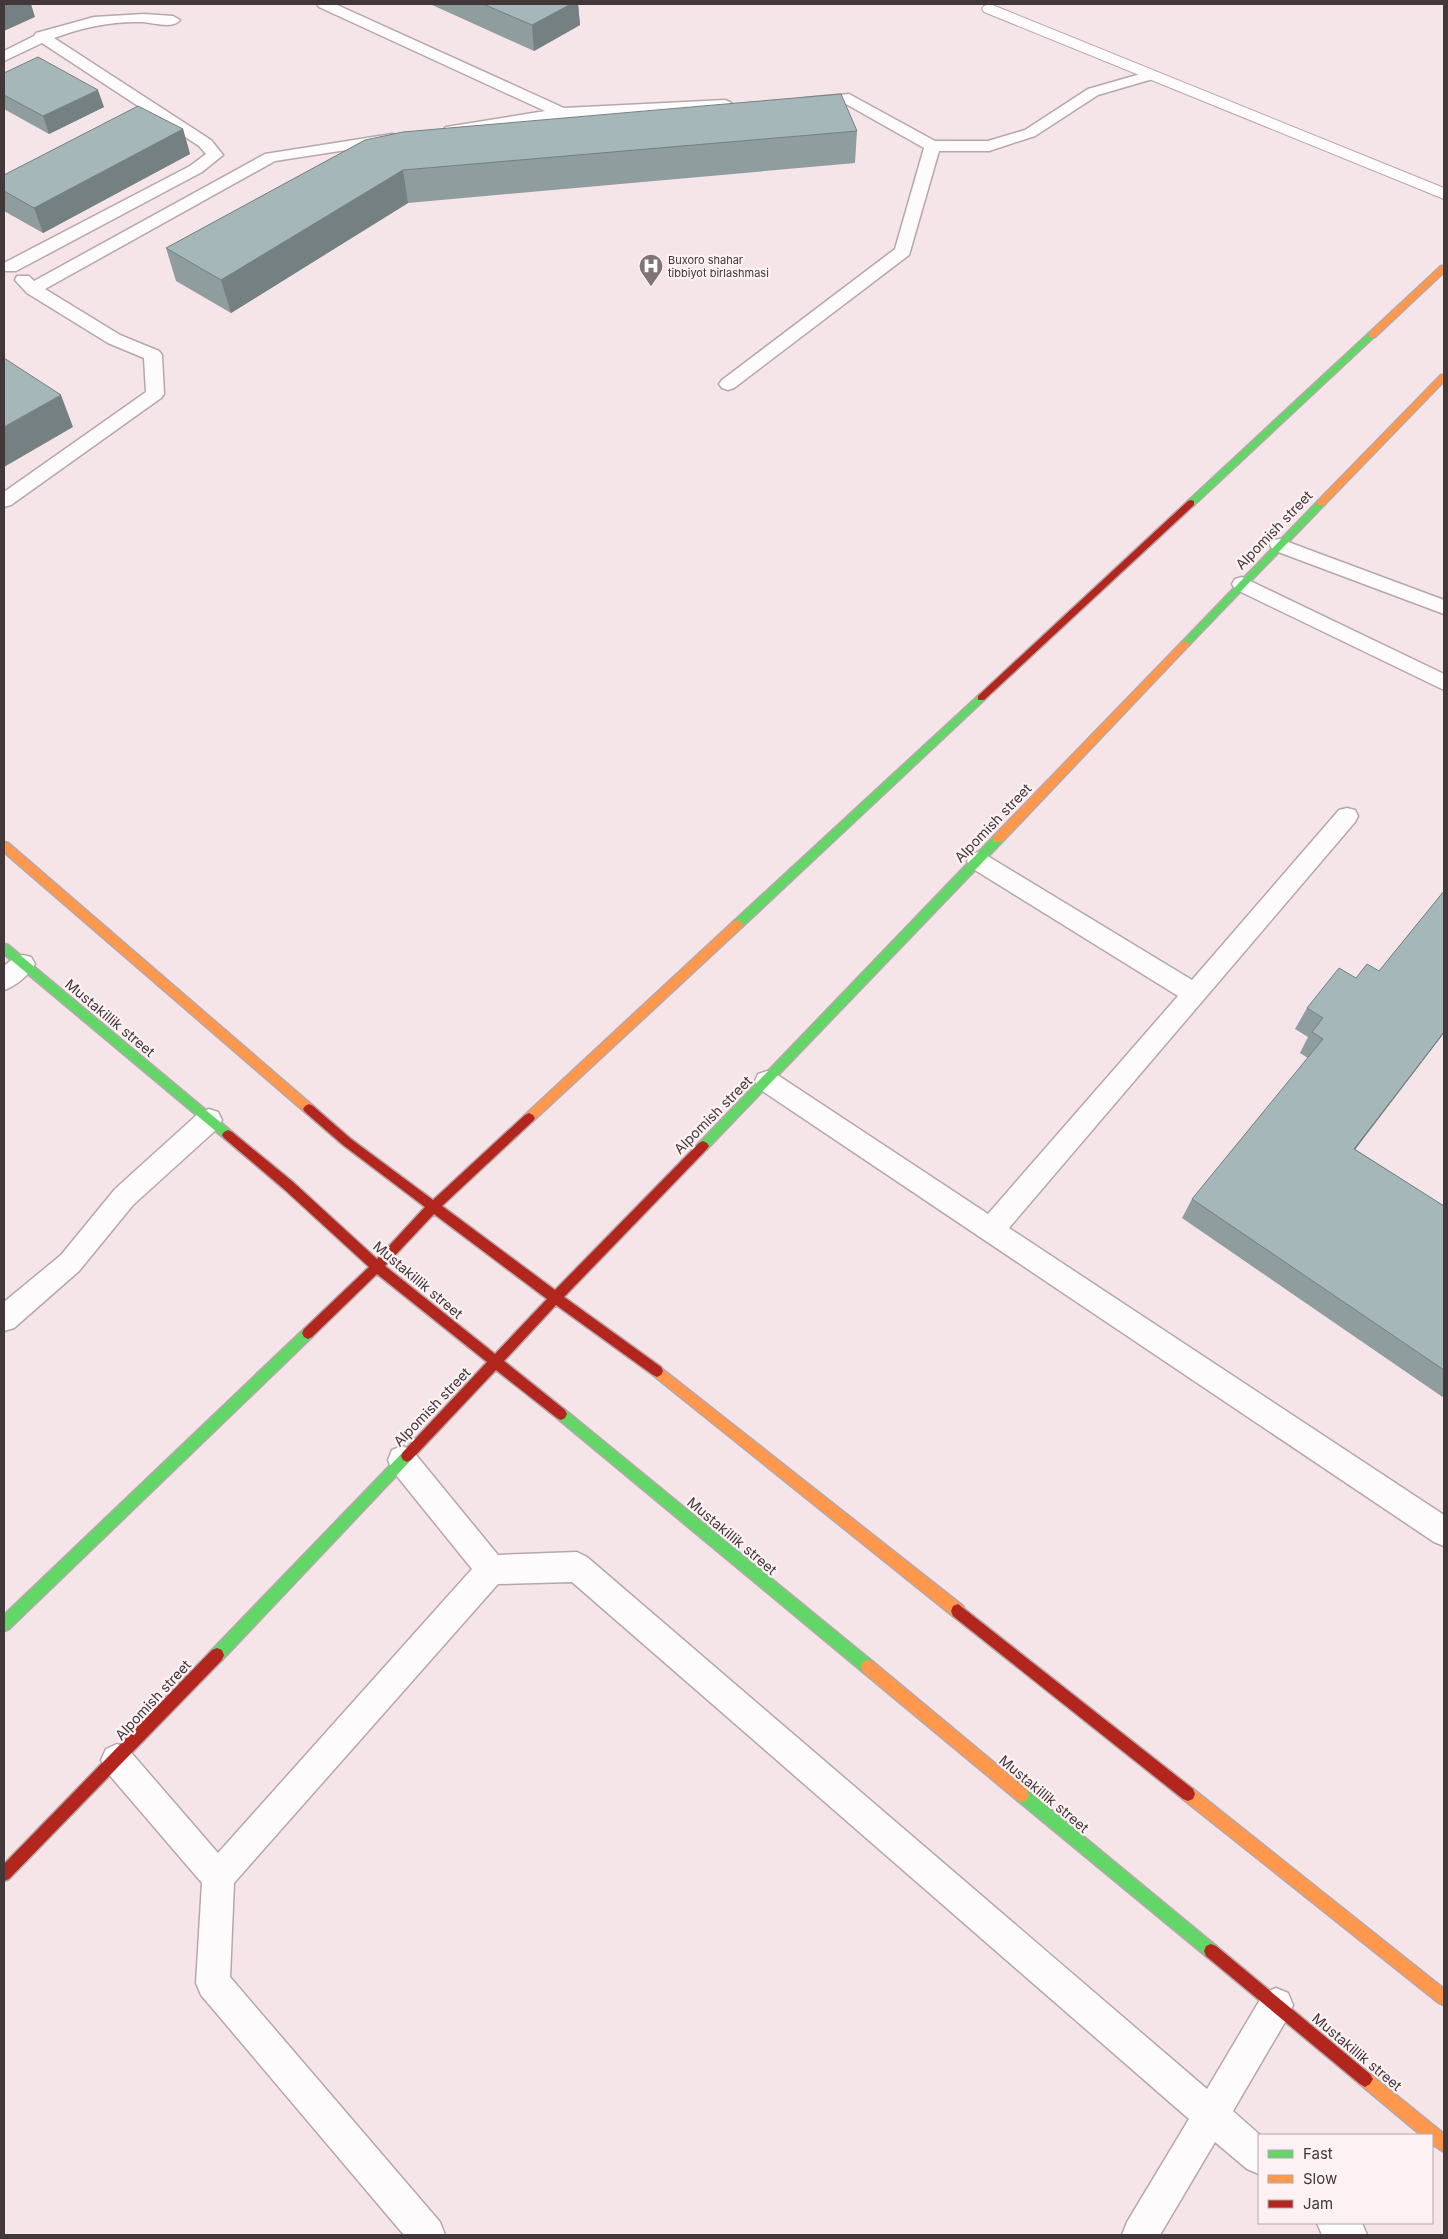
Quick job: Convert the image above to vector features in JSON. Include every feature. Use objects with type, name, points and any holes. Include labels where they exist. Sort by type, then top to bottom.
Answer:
[{"type":"main road","points":[[4,1624],[377,1267],[434,1206],[1444,268]]},
{"type":"main road","name":"Alpomish street","points":[[4,1874],[117,1760],[496,1363],[554,1297],[767,1081],[1242,584],[1444,377]]},
{"type":"main road","points":[[4,846],[347,1142],[554,1297],[642,1359],[1444,1998]]},
{"type":"main road","name":"Mustakillik street","points":[[4,948],[289,1186],[377,1267],[597,1444],[1432,2134]]},
{"type":"main road","name":"Mustakillik street","points":[[1433,2135],[1444,2144]]},
{"type":"street","points":[[990,10],[1444,194]]},
{"type":"lane","points":[[324,4],[562,113]]},
{"type":"lane","points":[[4,57],[41,36],[78,25],[126,18],[173,20]]},
{"type":"lane","points":[[4,501],[156,394],[153,355],[114,339],[32,289],[7,264],[196,169],[215,155],[205,143],[41,36]]},
{"type":"lane","points":[[799,102],[848,99],[932,146],[988,146],[1030,133],[1093,92],[1151,75]]},
{"type":"lane","points":[[436,132],[562,113],[740,104]]},
{"type":"lane","points":[[32,289],[271,157],[407,136]]},
{"type":"lane","points":[[728,384],[903,251],[932,146]]},
{"type":"lane","points":[[1280,545],[1444,607]]},
{"type":"lane","points":[[1242,584],[1444,683]]},
{"type":"lane","points":[[991,1230],[1348,816]]},
{"type":"lane","points":[[978,861],[1195,994]]},
{"type":"lane","points":[[4,980],[23,964]]},
{"type":"lane","points":[[767,1081],[1444,1532]]},
{"type":"lane","points":[[4,1319],[70,1263],[124,1197],[210,1120]]},
{"type":"lane","points":[[402,1460],[491,1570]]},
{"type":"lane","points":[[427,2235],[213,1983],[218,1876],[491,1570],[577,1567],[1258,2156]]},
{"type":"lane","points":[[117,1760],[218,1876]]},
{"type":"lane","points":[[1140,2235],[1276,2005]]},
{"type":"lane","points":[[1336,2224],[1349,2235]]},
{"type":"building","points":[[483,4],[571,4],[532,25]]},
{"type":"building","points":[[38,57],[98,90],[43,116],[4,95],[4,73]]},
{"type":"building","points":[[841,94],[857,131],[403,170],[221,280],[166,248],[365,140],[403,132]]},
{"type":"building","points":[[138,106],[183,129],[34,208],[4,191],[4,175]]},
{"type":"building","points":[[4,358],[61,395],[4,427]]},
{"type":"building","points":[[1444,891],[1444,1032],[1354,1149],[1444,1206],[1444,1370],[1192,1199],[1323,1039],[1312,1032],[1323,1018],[1307,1008],[1339,968],[1356,978],[1367,964],[1379,971]]},
{"type":"traffic: fast","points":[[1191,503],[1372,335]]},
{"type":"traffic: fast","points":[[1185,644],[1321,503]]},
{"type":"traffic: fast","points":[[738,924],[981,698]]},
{"type":"traffic: fast","points":[[703,1146],[998,839]]},
{"type":"traffic: fast","points":[[4,948],[228,1135]]},
{"type":"traffic: fast","points":[[4,1624],[308,1333]]},
{"type":"traffic: fast","points":[[561,1414],[868,1667]]},
{"type":"traffic: fast","points":[[217,1655],[407,1456]]},
{"type":"traffic: fast","points":[[1022,1795],[1211,1951]]},
{"type":"traffic: slow","points":[[1372,335],[1444,268]]},
{"type":"traffic: slow","points":[[1321,503],[1444,377]]},
{"type":"traffic: slow","points":[[998,839],[1185,644]]},
{"type":"traffic: slow","points":[[4,846],[309,1109]]},
{"type":"traffic: slow","points":[[529,1118],[738,924]]},
{"type":"traffic: slow","points":[[657,1371],[958,1611]]},
{"type":"traffic: slow","points":[[868,1667],[1022,1795]]},
{"type":"traffic: slow","points":[[1188,1794],[1444,1998]]},
{"type":"traffic: slow","points":[[1365,2079],[1432,2134]]},
{"type":"traffic: slow","points":[[1433,2135],[1444,2144]]},
{"type":"traffic: jam","points":[[981,698],[1191,503]]},
{"type":"traffic: jam","points":[[309,1109],[347,1142],[554,1297],[657,1371]]},
{"type":"traffic: jam","points":[[308,1333],[377,1267],[434,1206],[529,1118]]},
{"type":"traffic: jam","points":[[228,1135],[289,1186],[377,1267],[561,1414]]},
{"type":"traffic: jam","points":[[407,1456],[574,1278],[703,1146]]},
{"type":"traffic: jam","points":[[958,1611],[1188,1794]]},
{"type":"traffic: jam","points":[[4,1874],[217,1655]]},
{"type":"traffic: jam","points":[[1211,1951],[1365,2079]]},
{"type":"place","name":"Buxoro shahar tibbiyot birlashmasi","points":[[651,287]]}]
